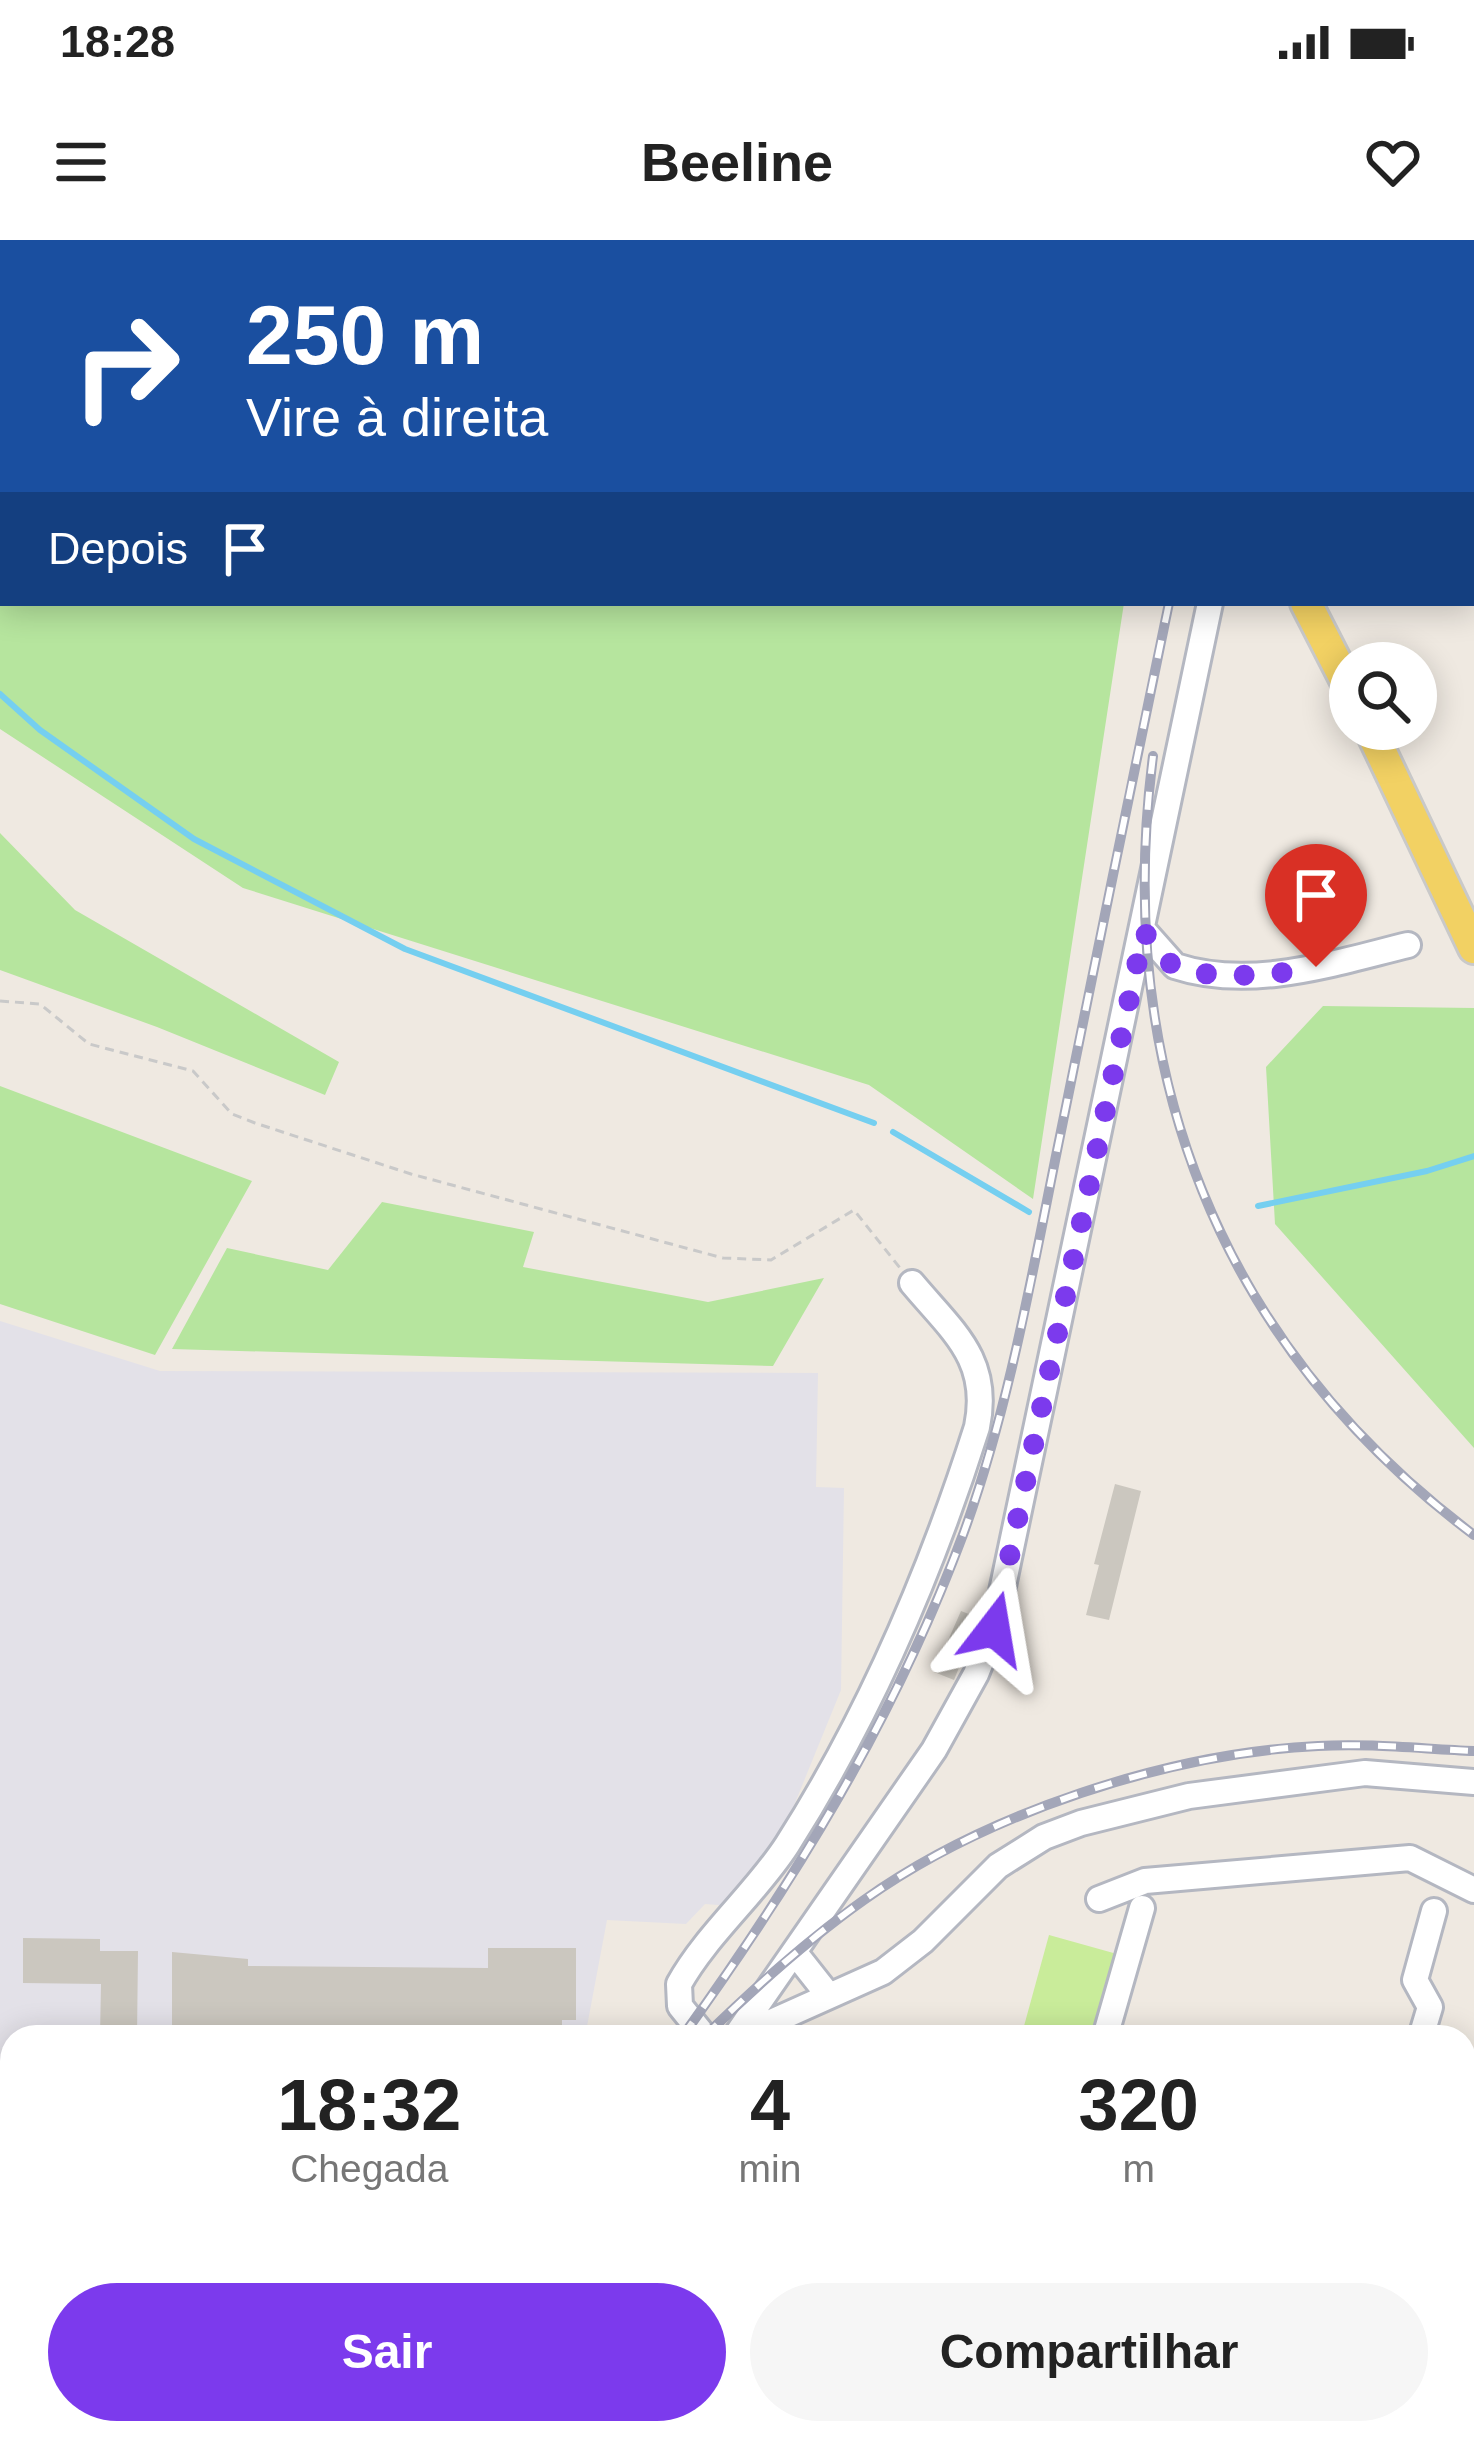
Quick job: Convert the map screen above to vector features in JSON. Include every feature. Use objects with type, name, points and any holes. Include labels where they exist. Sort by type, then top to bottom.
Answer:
[{"type":"main road","points":[[1308,606],[1329,648]]},
{"type":"main road","points":[[1380,750],[1474,948]]},
{"type":"street","points":[[744,2025],[934,1750],[976,1675],[994,1629],[1209,606]]},
{"type":"street","points":[[1144,931],[1166,959],[1180,968],[1257,975],[1292,973],[1408,946]]},
{"type":"street","points":[[695,2025],[680,2006],[679,1984],[782,1852],[849,1741],[931,1562],[976,1427],[981,1404],[979,1373],[962,1342],[912,1283]]},
{"type":"street","points":[[763,2025],[896,1964],[1012,1856],[1081,1823],[1189,1796],[1365,1773],[1474,1781]]},
{"type":"street","points":[[1099,1899],[1145,1881],[1410,1858],[1474,1890]]},
{"type":"street","points":[[1108,2025],[1142,1908]]},
{"type":"street","points":[[1424,2025],[1430,2007],[1415,1980],[1434,1911]]},
{"type":"street","points":[[795,1953],[829,1996]]},
{"type":"path","points":[[0,1001],[40,1004],[89,1044],[193,1071],[232,1114],[255,1124],[411,1174],[723,1258],[771,1260],[854,1210],[912,1283]]},
{"type":"shaded area","points":[[0,1321],[160,1371],[818,1373],[816,1487],[844,1488],[841,1690],[784,1830],[731,1906],[705,1904],[686,1924],[607,1920],[587,2025],[0,2025]]},
{"type":"green space","points":[[0,606],[1124,606],[1033,1199],[869,1085],[243,888],[0,729]]},
{"type":"green space","points":[[0,833],[75,910],[339,1062],[325,1095],[0,970]]},
{"type":"green space","points":[[1323,1006],[1474,1008],[1474,1448],[1275,1224],[1266,1067]]},
{"type":"green space","points":[[0,1086],[252,1181],[155,1355],[0,1304]]},
{"type":"green space","points":[[382,1202],[534,1232],[523,1267],[708,1302],[824,1278],[773,1366],[172,1349],[227,1248],[328,1270]]},
{"type":"green space","points":[[1049,1935],[1117,1954],[1096,2025],[1024,2025]]},
{"type":"building","points":[[1115,1484],[1141,1491],[1109,1620],[1086,1615]]},
{"type":"building","points":[[961,1611],[979,1618],[954,1680],[934,1672]]},
{"type":"building","points":[[23,1938],[100,1939],[100,1951],[138,1951],[137,2025],[100,2025],[101,1984],[23,1983]]},
{"type":"building","points":[[488,1948],[576,1948],[576,2020],[562,2020],[562,2025],[172,2025],[172,1952],[248,1959],[248,1966],[488,1968]]},
{"type":"waterway","points":[[0,694],[40,730],[194,839],[405,949],[874,1123]]},
{"type":"waterway","points":[[893,1132],[1029,1212]]},
{"type":"waterway","points":[[1258,1206],[1427,1171],[1474,1156]]},
{"type":"railway","points":[[690,2025],[765,1917],[875,1731],[964,1532],[995,1435],[1019,1336],[1168,606]]},
{"type":"railway","points":[[1153,756],[1145,872],[1150,983],[1169,1090],[1202,1191],[1249,1287],[1310,1376],[1385,1459],[1474,1535]]},
{"type":"railway","points":[[717,2025],[822,1932],[912,1869],[965,1840],[1081,1793],[1141,1775],[1261,1751],[1357,1745],[1474,1751]]},
{"type":"route","points":[[994,1629],[1144,931],[1166,959],[1186,970],[1268,975],[1316,967]]}]
